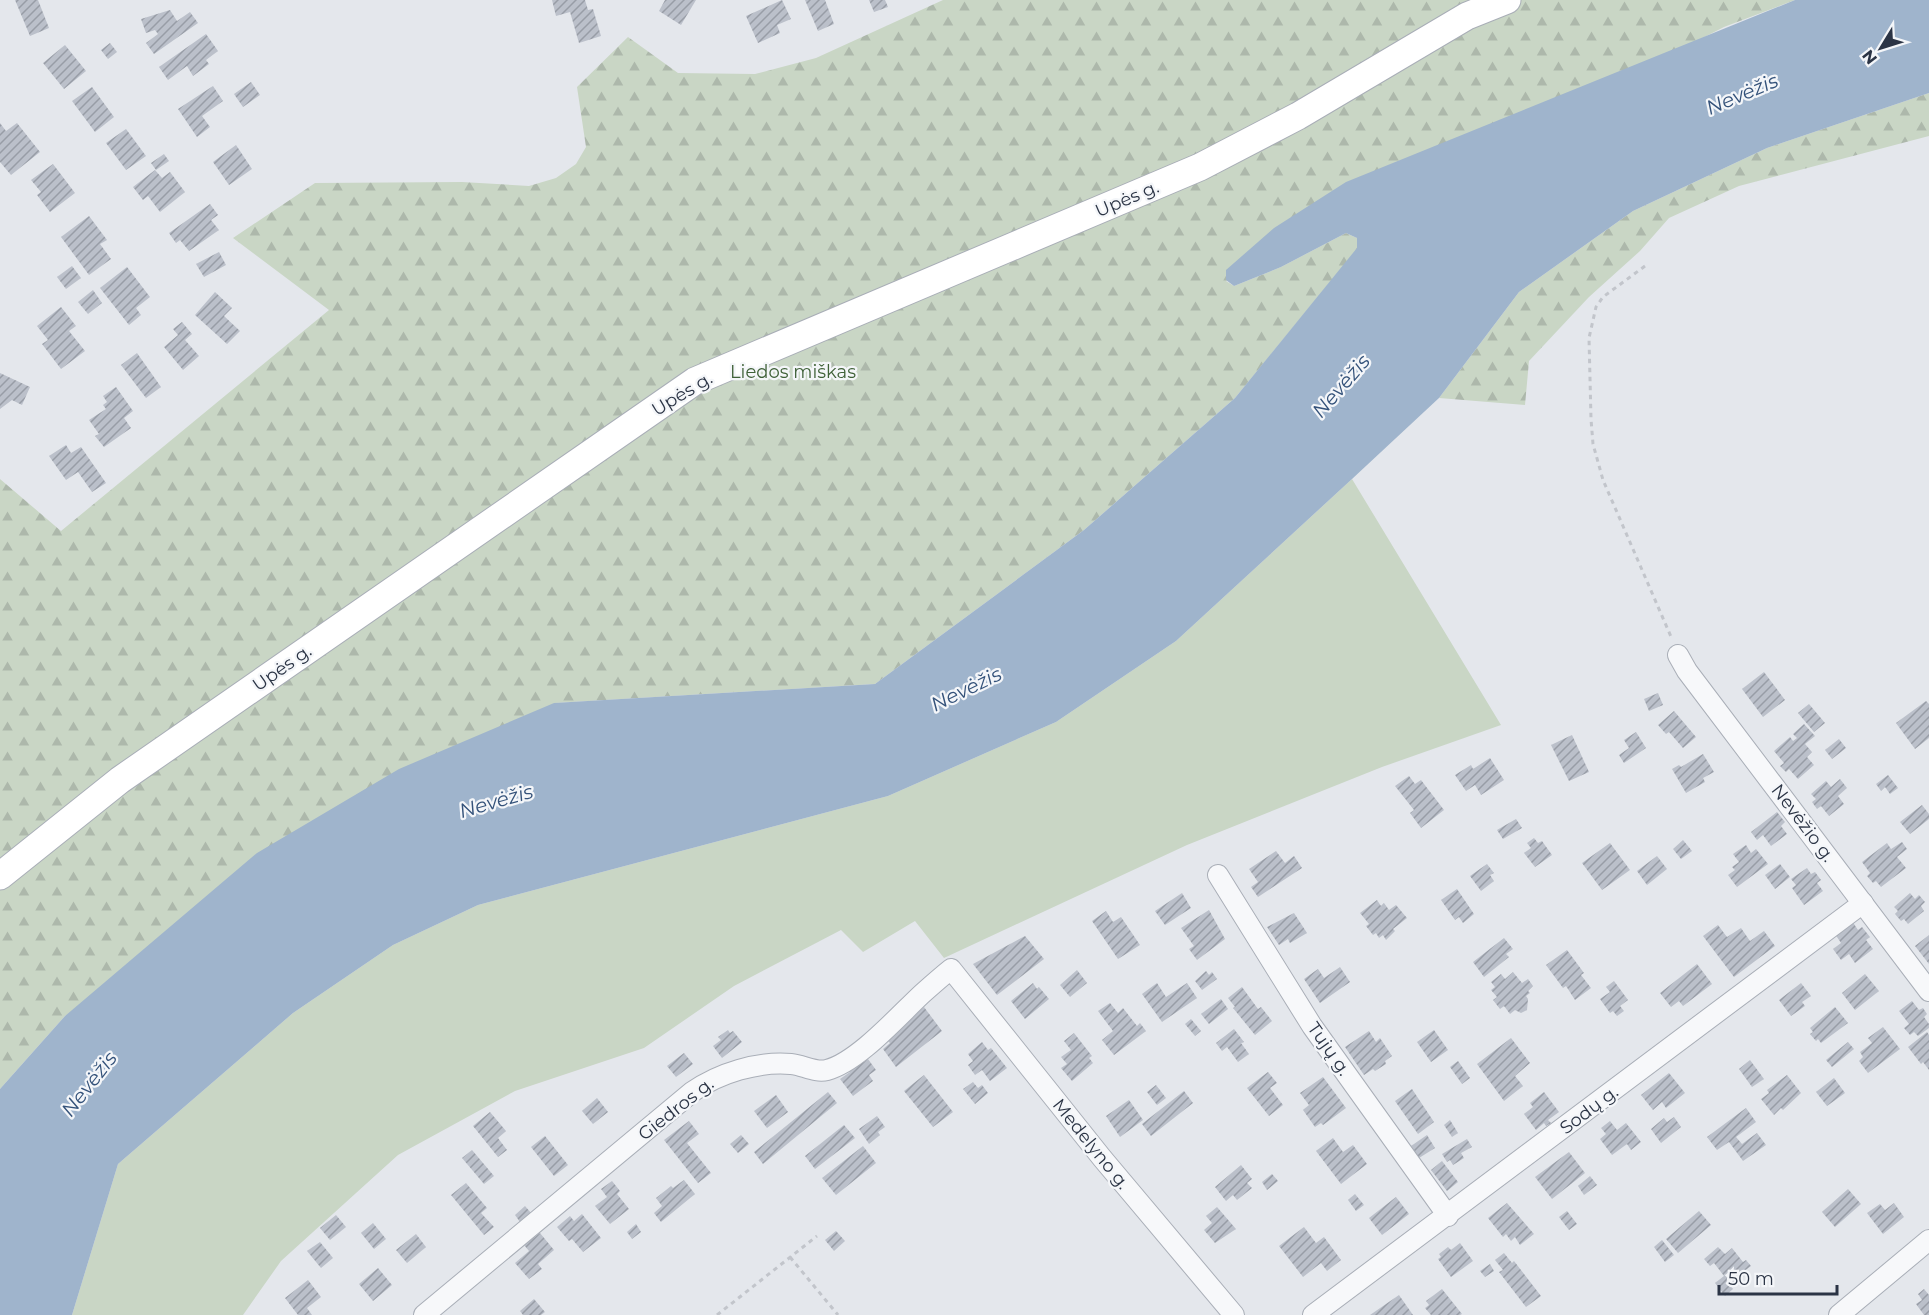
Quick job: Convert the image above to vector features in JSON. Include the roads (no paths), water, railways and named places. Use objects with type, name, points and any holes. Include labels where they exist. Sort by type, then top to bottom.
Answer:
[{"type":"main road","name":"Upės g.","points":[[0,876],[120,780],[695,381],[1200,167],[1298,116],[1467,16],[1507,0]]},
{"type":"street","name":"Nevėžio g.","points":[[1678,655],[1687,671],[1929,991]]},
{"type":"street","name":"Tujų g.","points":[[1218,875],[1312,1026],[1448,1216]]},
{"type":"street","name":"Sodų g.","points":[[1313,1315],[1863,903]]},
{"type":"street","name":"Giedros g.","points":[[424,1315],[706,1082],[736,1070],[778,1064],[791,1064],[826,1071],[837,1066],[876,1037],[951,969]]},
{"type":"street","name":"Medelyno g.","points":[[951,969],[1102,1158],[1234,1315]]},
{"type":"street","points":[[1839,1315],[1929,1240]]},
{"type":"water","name":"Nevėžis","points":[[1795,0],[1929,0],[1929,93],[1767,148],[1633,211],[1519,292],[1439,398],[1352,479],[1176,641],[1056,722],[888,796],[478,905],[393,945],[293,1013],[118,1164],[72,1315],[0,1315],[0,1089],[65,1016],[257,853],[399,769],[554,703],[875,684],[1084,530],[1235,398],[1357,248],[1357,238],[1346,233],[1281,267],[1234,286],[1226,280],[1226,270],[1274,228],[1346,182]]},
{"type":"park label","name":"Liedos miškas","points":[[793,372]]}]
